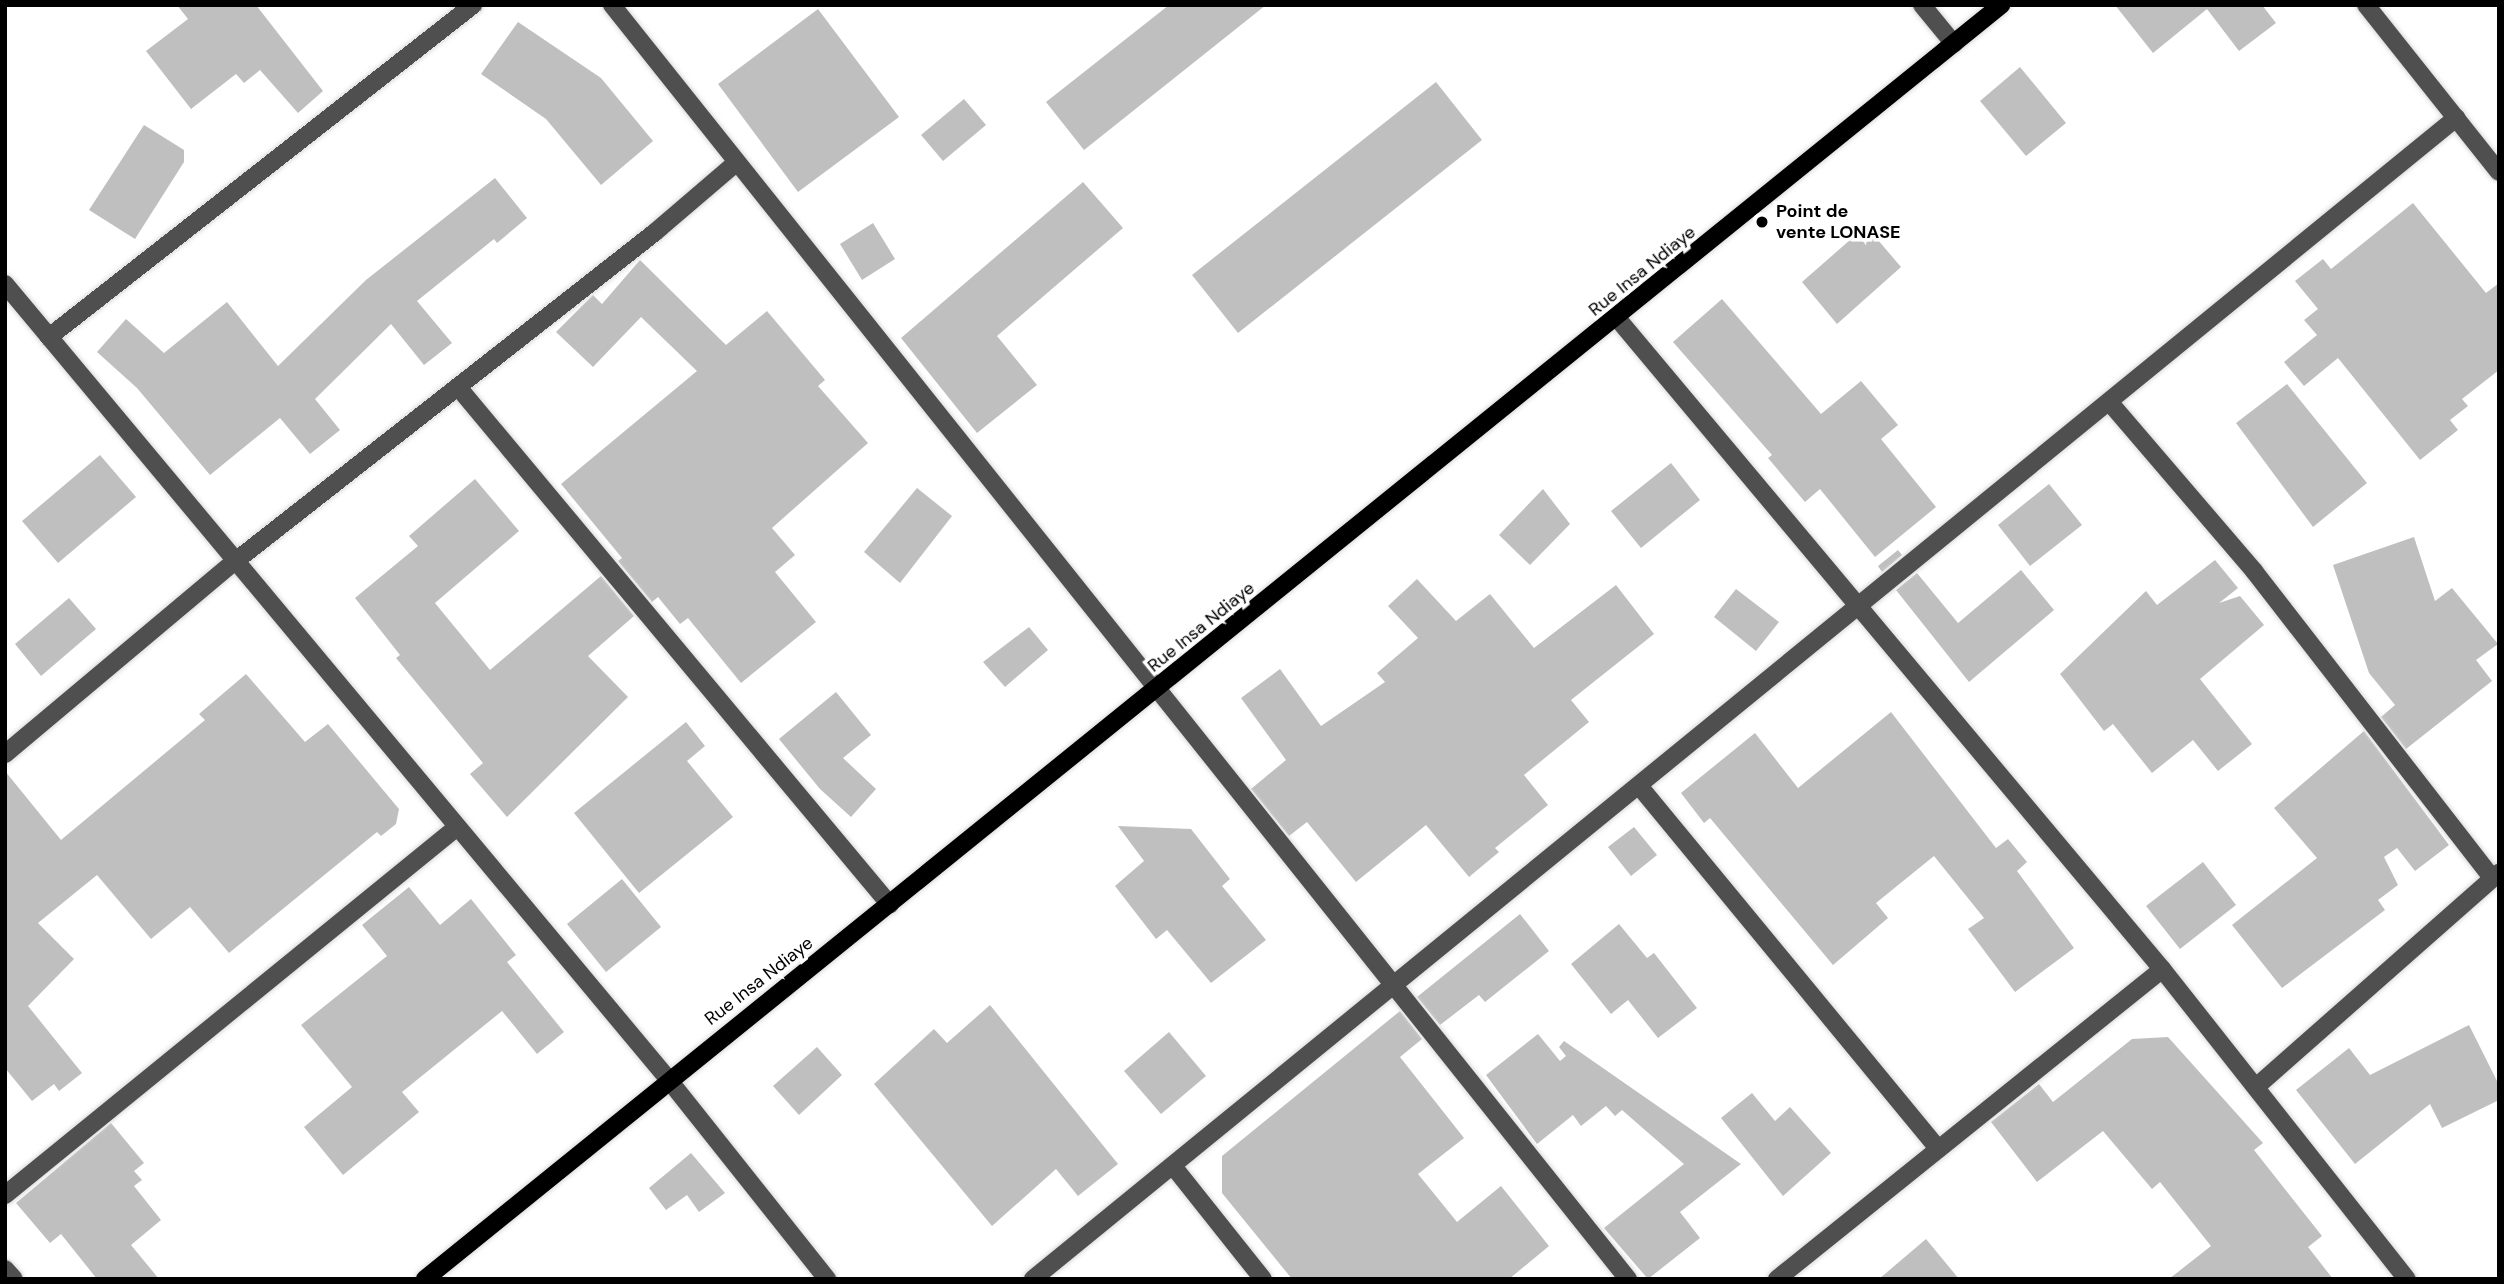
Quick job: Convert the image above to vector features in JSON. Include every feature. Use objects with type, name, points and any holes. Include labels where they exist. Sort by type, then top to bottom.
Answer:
[{"type":"main road","name":"Rue Insa Ndiaye","points":[[425,1279],[668,1079],[890,905],[2001,5]]},
{"type":"street","points":[[49,337],[473,5]]},
{"type":"street","points":[[612,5],[1628,1279]]},
{"type":"street","points":[[1922,5],[1954,44]]},
{"type":"street","points":[[2366,5],[2499,172]]},
{"type":"street","points":[[1033,1279],[2111,404],[2456,118]]},
{"type":"street","points":[[5,754],[233,563],[458,387],[737,162]]},
{"type":"street","points":[[5,284],[233,563],[668,1079],[827,1279]]},
{"type":"street","points":[[1617,317],[2162,969],[2407,1279]]},
{"type":"street","points":[[458,387],[890,905]]},
{"type":"street","points":[[2111,404],[2254,571],[2496,876],[2256,1087]]},
{"type":"street","points":[[1640,787],[1938,1149]]},
{"type":"street","points":[[5,1195],[456,828]]},
{"type":"street","points":[[1777,1279],[2162,969]]},
{"type":"street","points":[[1173,1166],[1263,1279]]},
{"type":"street","points":[[5,1269],[13,1279]]},
{"type":"building","points":[[177,5],[256,5],[323,91],[298,113],[260,70],[244,83],[236,74],[191,109],[146,51],[188,19]]},
{"type":"building","points":[[1169,5],[1266,5],[1084,150],[1046,102]]},
{"type":"building","points":[[2115,5],[2262,5],[2276,23],[2239,51],[2207,9],[2153,53]]},
{"type":"building","points":[[818,9],[899,117],[798,192],[718,84]]},
{"type":"building","points":[[518,22],[601,78],[653,141],[601,185],[546,119],[481,74]]},
{"type":"building","points":[[2020,67],[2066,123],[2026,156],[1980,101]]},
{"type":"building","points":[[1436,82],[1482,140],[1238,333],[1192,275]]},
{"type":"building","points":[[964,99],[986,125],[943,161],[921,135]]},
{"type":"building","points":[[144,125],[184,150],[184,162],[135,239],[89,210]]},
{"type":"building","points":[[495,178],[527,218],[497,243],[494,239],[417,301],[452,343],[424,365],[391,324],[315,399],[340,430],[310,454],[280,418],[210,475],[137,388],[97,352],[126,319],[164,353],[227,302],[278,366],[366,280]]},
{"type":"building","points":[[1083,182],[1123,228],[997,336],[1037,385],[977,433],[901,338]]},
{"type":"building","points":[[2413,203],[2486,293],[2499,283],[2499,370],[2462,399],[2468,406],[2450,420],[2458,430],[2420,460],[2338,358],[2304,386],[2284,362],[2317,335],[2304,320],[2318,309],[2295,281],[2323,259],[2331,269]]},
{"type":"building","points":[[873,223],[895,259],[862,280],[840,244]]},
{"type":"building","points":[[1866,226],[1901,267],[1837,324],[1802,282]]},
{"type":"building","points":[[640,260],[726,345],[767,311],[825,380],[818,386],[868,443],[772,528],[795,555],[775,572],[816,622],[741,683],[688,618],[680,624],[658,597],[652,602],[618,561],[622,558],[561,484],[697,371],[641,317],[593,367],[556,332],[593,295],[602,304]]},
{"type":"building","points":[[1722,299],[1821,414],[1861,381],[1898,425],[1881,439],[1936,507],[1875,557],[1820,489],[1805,502],[1768,458],[1772,455],[1673,342]]},
{"type":"building","points":[[2287,384],[2367,483],[2313,527],[2236,423]]},
{"type":"building","points":[[100,455],[136,497],[58,563],[22,521]]},
{"type":"building","points":[[1671,463],[1700,500],[1641,548],[1611,511]]},
{"type":"building","points":[[475,479],[519,531],[435,603],[490,670],[601,576],[634,616],[588,656],[628,697],[507,817],[470,774],[483,763],[396,658],[400,655],[355,598],[418,546],[409,536]]},
{"type":"building","points":[[2049,484],[2082,525],[2030,566],[1998,525]]},
{"type":"building","points":[[917,488],[952,516],[900,583],[864,552]]},
{"type":"building","points":[[1543,489],[1570,524],[1530,565],[1499,535]]},
{"type":"building","points":[[2414,537],[2435,601],[2452,588],[2498,644],[2476,660],[2492,681],[2406,749],[2381,717],[2395,705],[2369,673],[2333,565]]},
{"type":"building","points":[[1898,550],[1902,555],[1882,572],[1878,566]]},
{"type":"building","points":[[2215,560],[2238,588],[2219,603],[2240,596],[2264,625],[2200,679],[2252,744],[2218,771],[2193,740],[2152,773],[2113,724],[2104,731],[2060,674],[2146,591],[2157,605]]},
{"type":"building","points":[[2021,570],[2054,610],[1969,682],[1896,590],[1917,573],[1958,623]]},
{"type":"building","points":[[1417,579],[1456,621],[1490,594],[1534,648],[1616,585],[1654,634],[1571,700],[1589,722],[1524,775],[1548,805],[1495,848],[1499,852],[1469,877],[1426,825],[1356,882],[1307,822],[1289,836],[1251,789],[1286,760],[1241,698],[1280,669],[1321,726],[1385,682],[1377,673],[1418,638],[1388,606]]},
{"type":"building","points":[[1736,589],[1779,622],[1756,651],[1714,617]]},
{"type":"building","points":[[69,598],[96,629],[41,676],[15,644]]},
{"type":"building","points":[[1029,627],[1048,650],[1005,687],[983,662]]},
{"type":"building","points":[[246,674],[305,742],[328,724],[399,809],[396,824],[381,836],[377,832],[229,953],[190,907],[151,939],[97,875],[38,923],[74,959],[28,1006],[82,1073],[59,1091],[54,1084],[32,1101],[5,1068],[5,771],[61,840],[205,720],[199,714]]},
{"type":"building","points":[[836,692],[871,735],[843,758],[876,789],[851,817],[820,789],[779,739]]},
{"type":"building","points":[[1891,712],[1996,848],[2008,839],[2027,862],[2017,871],[2074,948],[2015,992],[1968,929],[1984,918],[1934,856],[1876,903],[1888,918],[1833,965],[1710,818],[1704,823],[1681,793],[1755,733],[1798,788]]},
{"type":"building","points":[[686,722],[705,746],[687,761],[733,817],[639,893],[574,813]]},
{"type":"building","points":[[2364,731],[2449,845],[2415,871],[2397,848],[2384,857],[2398,885],[2378,900],[2385,910],[2282,988],[2232,925],[2317,858],[2274,808]]},
{"type":"building","points":[[1118,826],[1191,829],[1230,879],[1222,886],[1266,940],[1211,983],[1167,930],[1156,939],[1115,886],[1144,861]]},
{"type":"building","points":[[1634,827],[1657,855],[1631,876],[1608,847]]},
{"type":"building","points":[[2203,862],[2236,905],[2180,949],[2146,906]]},
{"type":"building","points":[[622,879],[661,927],[606,972],[567,924]]},
{"type":"building","points":[[409,887],[440,925],[471,899],[516,955],[507,962],[564,1032],[537,1054],[502,1011],[402,1092],[419,1112],[343,1175],[304,1127],[352,1087],[301,1025],[387,956],[362,925]]},
{"type":"building","points":[[1520,914],[1549,951],[1485,1002],[1479,995],[1440,1025],[1417,997]]},
{"type":"building","points":[[1619,924],[1647,958],[1654,953],[1697,1008],[1658,1038],[1628,1000],[1611,1014],[1571,964]]},
{"type":"building","points":[[990,1005],[1118,1164],[1078,1196],[1056,1169],[992,1226],[874,1084],[934,1029],[947,1043]]},
{"type":"building","points":[[1400,1011],[1422,1039],[1400,1057],[1464,1138],[1418,1174],[1457,1222],[1501,1186],[1549,1246],[1509,1279],[1292,1279],[1222,1193],[1222,1156]]},
{"type":"building","points":[[2469,1025],[2499,1085],[2499,1100],[2442,1128],[2430,1104],[2355,1164],[2296,1090],[2349,1048],[2370,1075]]},
{"type":"building","points":[[1169,1032],[1206,1076],[1161,1114],[1124,1071]]},
{"type":"building","points":[[1538,1034],[1560,1061],[1566,1056],[1559,1047],[1564,1041],[1741,1164],[1680,1212],[1700,1238],[1648,1279],[1604,1228],[1684,1164],[1622,1110],[1615,1116],[1606,1106],[1581,1126],[1573,1115],[1537,1144],[1486,1075]]},
{"type":"building","points":[[2168,1037],[2263,1143],[2254,1150],[2322,1236],[2308,1247],[2333,1279],[2169,1279],[2211,1246],[2160,1182],[2152,1189],[2103,1131],[2037,1182],[1991,1122],[2039,1084],[2053,1102],[2132,1039]]},
{"type":"building","points":[[817,1047],[842,1075],[799,1115],[773,1086]]},
{"type":"building","points":[[1752,1093],[1775,1121],[1790,1107],[1831,1153],[1783,1196],[1721,1118]]},
{"type":"building","points":[[111,1123],[144,1163],[134,1171],[142,1180],[134,1186],[161,1220],[131,1245],[159,1279],[97,1279],[61,1234],[50,1243],[16,1203]]},
{"type":"building","points":[[691,1153],[725,1193],[699,1212],[687,1195],[666,1210],[649,1188]]},
{"type":"building","points":[[1926,1239],[1959,1279],[1879,1279]]},
{"type":"place","name":"Point de vente LONASE","points":[[1762,222]]}]
